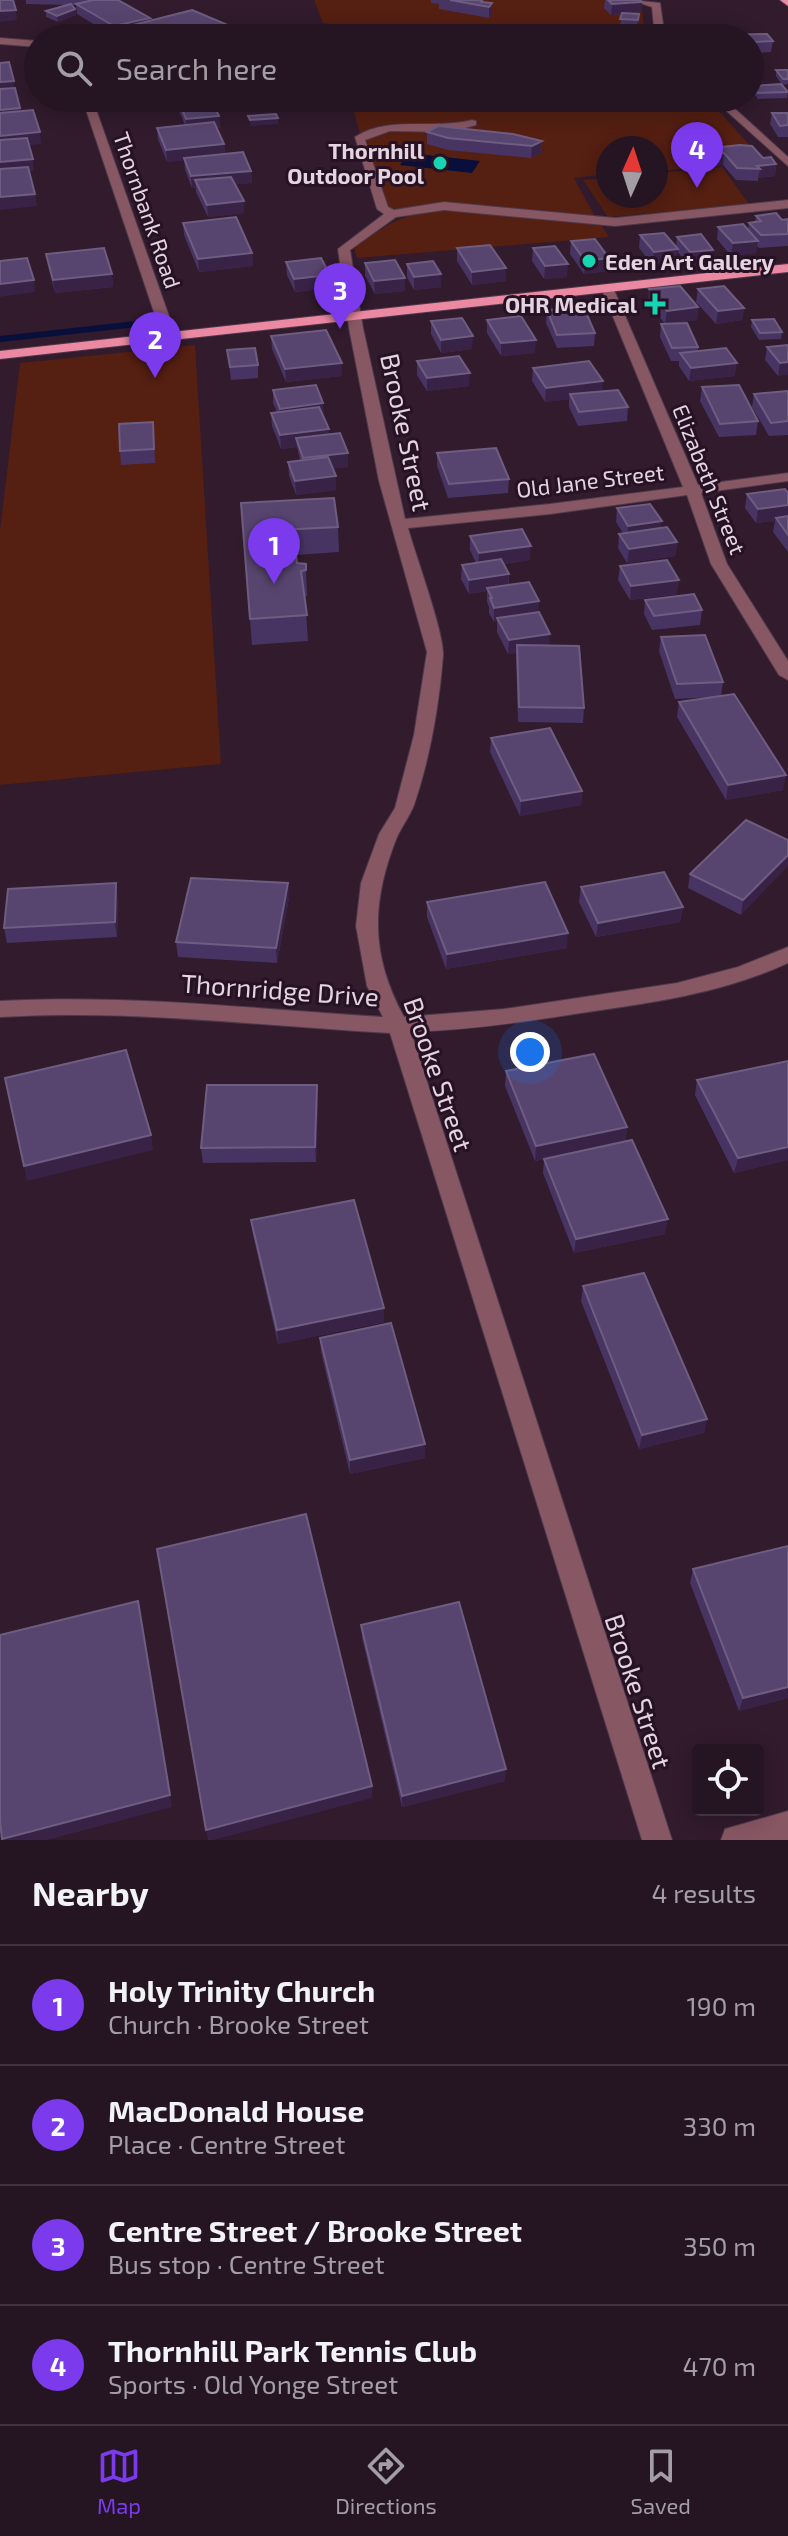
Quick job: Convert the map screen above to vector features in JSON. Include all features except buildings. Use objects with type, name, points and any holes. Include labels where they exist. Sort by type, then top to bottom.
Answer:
[{"type":"main road","points":[[0,355],[788,268]]},
{"type":"street","points":[[636,0],[657,5],[661,16],[658,24]]},
{"type":"street","points":[[0,41],[24,43]]},
{"type":"street","name":"Thornbank Road","points":[[92,112],[169,336]]},
{"type":"street","points":[[732,112],[788,163]]},
{"type":"street","points":[[472,123],[444,133],[391,128],[366,133],[359,139],[383,209],[392,214],[444,206],[615,222],[788,204]]},
{"type":"street","name":"Brooke Street","points":[[392,214],[344,249],[354,317],[397,524],[415,575],[435,652],[423,735],[404,808],[389,834],[371,883],[366,926],[377,986],[398,1025],[657,1840]]},
{"type":"street","name":"Elizabeth Street","points":[[608,290],[692,489],[719,564],[788,675]]},
{"type":"street","name":"Old Jane Street","points":[[397,524],[550,509],[788,477]]},
{"type":"street","name":"Thornridge Drive","points":[[0,1009],[50,1005],[124,1006],[398,1025],[510,1017],[642,997],[757,971],[788,954]]},
{"type":"street","points":[[736,1840],[788,1826]]},
{"type":"shaded area","points":[[314,0],[641,0],[644,24],[329,24],[323,23]]},
{"type":"shaded area","points":[[354,112],[720,112],[754,150],[701,156],[709,167],[668,170],[668,136],[596,136],[596,175],[574,178],[596,218],[454,205],[382,212]]},
{"type":"shaded area","name":"Thornhill Outdoor Pool","points":[[409,153],[480,161],[472,173],[400,165]]},
{"type":"shaded area","points":[[722,167],[749,204],[608,217],[602,208],[668,208],[668,172]]},
{"type":"shaded area","points":[[596,179],[596,199],[583,180]]},
{"type":"shaded area","points":[[442,210],[600,223],[609,237],[357,258],[354,248],[386,226],[413,215]]},
{"type":"shaded area","points":[[195,345],[221,764],[0,785],[0,531],[20,363]]},
{"type":"waterway","points":[[0,339],[146,323]]},
{"type":"place","name":"Thornhill Outdoor Pool","points":[[440,163]]},
{"type":"place","name":"Thornhill Park Tennis Club","points":[[697,188]]},
{"type":"place","name":"Eden Art Gallery","points":[[589,261]]},
{"type":"place","name":"OHR Medical","points":[[655,304]]},
{"type":"place","name":"Centre Street / Brooke Street","points":[[340,329]]},
{"type":"place","name":"MacDonald House","points":[[155,378]]},
{"type":"place","name":"Holy Trinity Church","points":[[274,584]]}]
